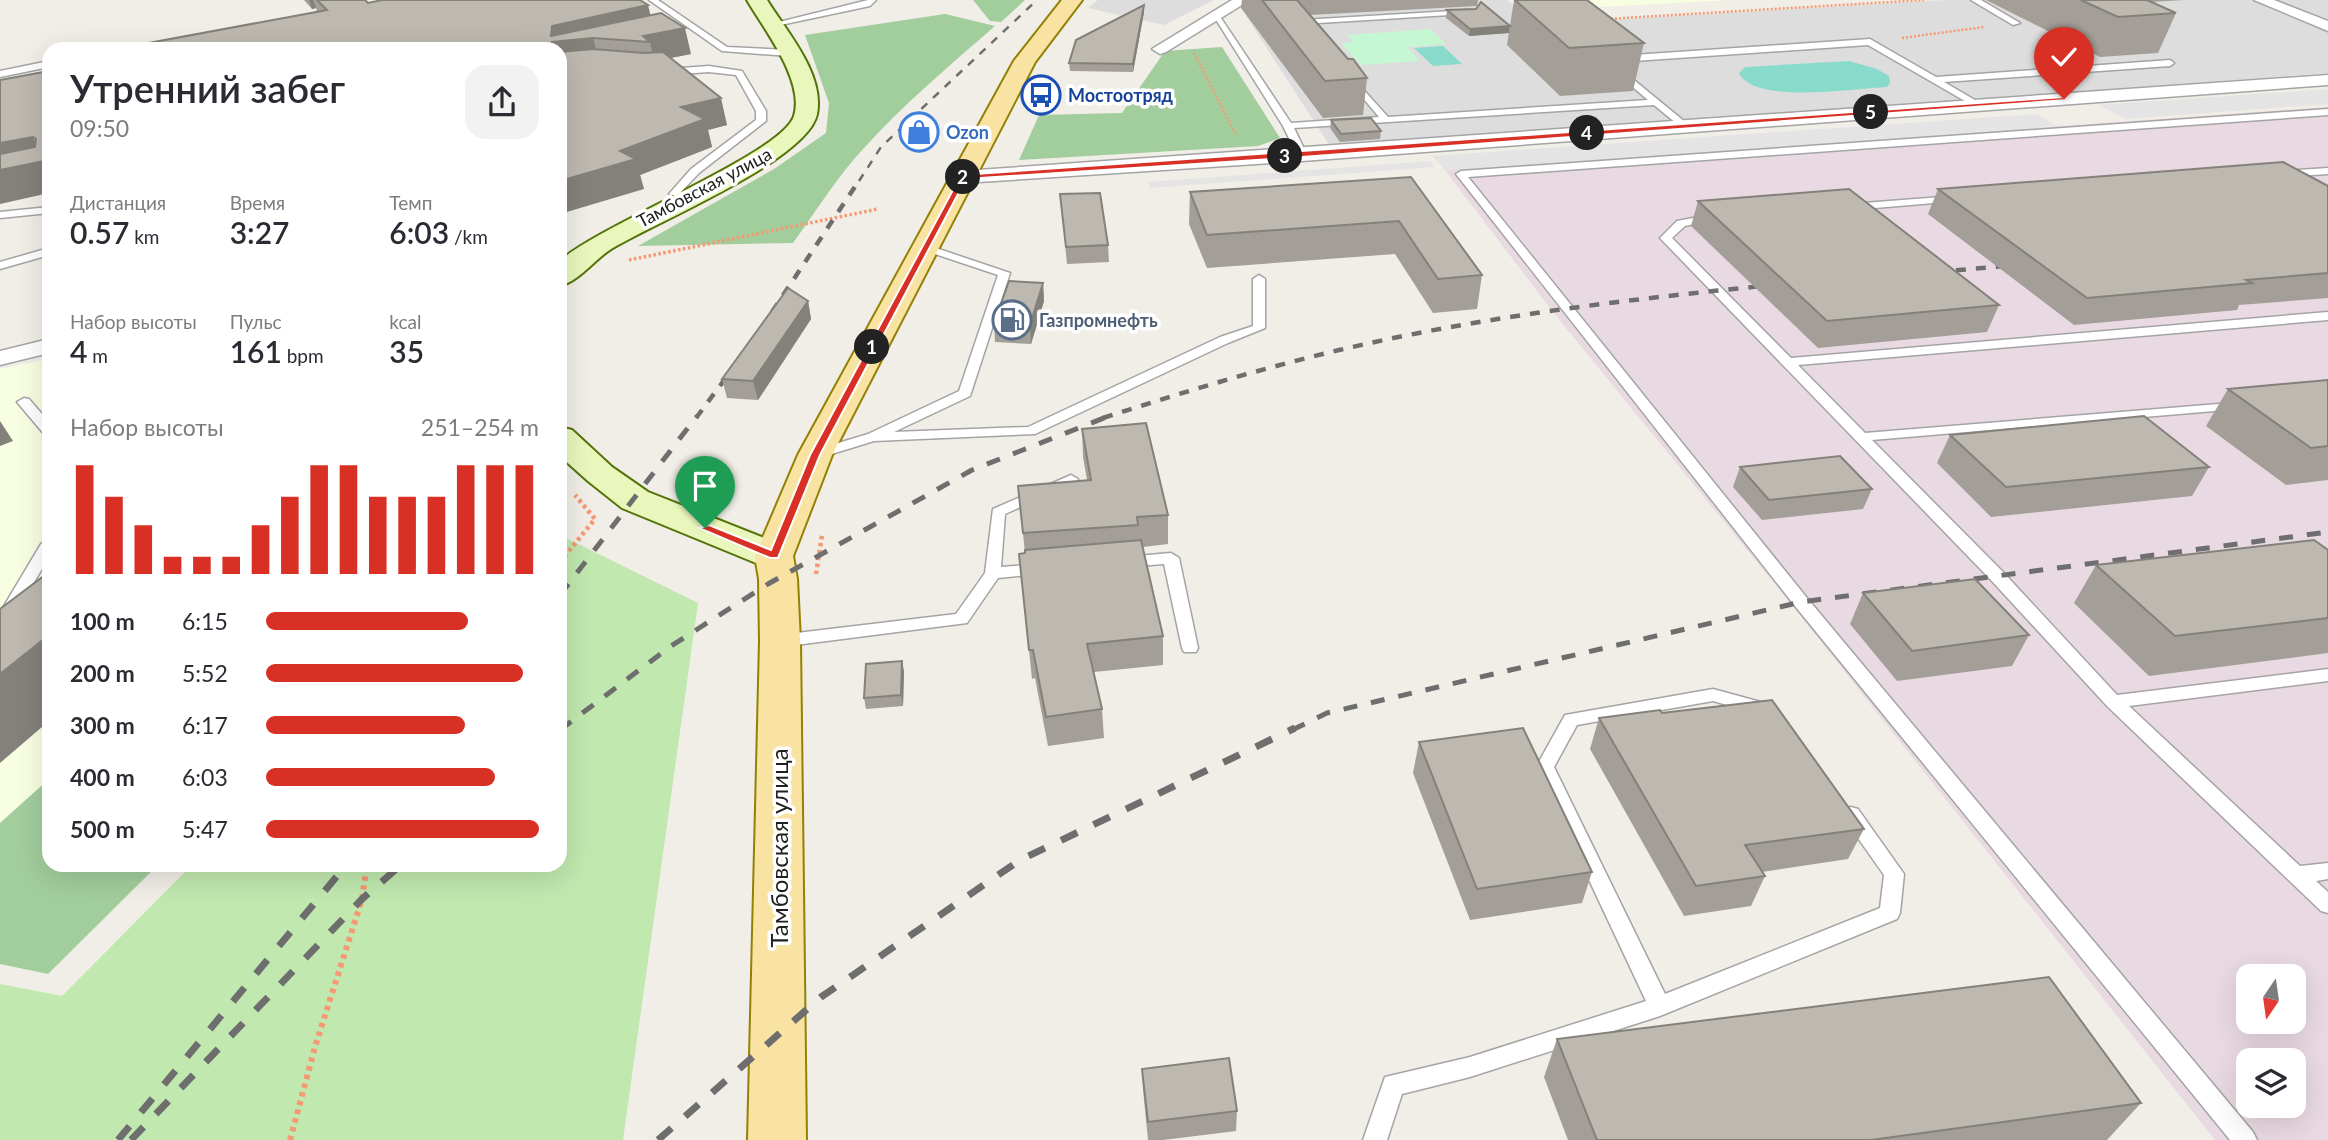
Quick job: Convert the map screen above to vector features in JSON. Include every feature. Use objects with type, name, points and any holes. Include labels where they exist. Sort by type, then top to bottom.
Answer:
[{"type":"main road","name":"Тамбовская улица","points":[[777,1140],[780,641],[778,579],[774,556],[815,455],[924,247],[1025,61],[1072,0]]},
{"type":"street","name":"Тамбовская улица","points":[[567,268],[602,243],[767,156],[791,136],[805,118],[803,83],[789,52],[757,0]]},
{"type":"street","points":[[1160,49],[1243,0]]},
{"type":"street","points":[[2261,0],[2328,26]]},
{"type":"street","points":[[963,177],[2328,80]]},
{"type":"street","points":[[0,358],[42,348]]},
{"type":"street","points":[[567,443],[600,474],[635,500],[774,556]]},
{"type":"lane","points":[[653,0],[725,49],[789,52]]},
{"type":"lane","points":[[771,25],[870,4],[873,0]]},
{"type":"lane","points":[[1975,0],[2016,23]]},
{"type":"lane","points":[[1302,22],[1475,11]]},
{"type":"lane","points":[[1291,15],[1302,22],[1310,32]]},
{"type":"lane","points":[[1216,17],[1288,126],[1302,155]]},
{"type":"lane","points":[[679,30],[692,27]]},
{"type":"lane","points":[[1685,126],[1606,60],[1870,42],[1977,105]]},
{"type":"lane","points":[[1933,80],[2170,63]]},
{"type":"lane","points":[[0,74],[42,65]]},
{"type":"lane","points":[[651,74],[709,69],[739,73],[761,111],[761,121],[695,172],[674,194],[687,197]]},
{"type":"lane","points":[[1344,71],[1386,120]]},
{"type":"lane","points":[[1288,126],[1656,102]]},
{"type":"lane","points":[[2245,1140],[1801,602],[1461,174],[2328,112]]},
{"type":"lane","points":[[2308,185],[2281,174],[2328,171]]},
{"type":"lane","points":[[1836,208],[1973,198]]},
{"type":"lane","points":[[0,215],[42,211]]},
{"type":"lane","points":[[1726,216],[1699,218],[1681,223],[1666,238],[1996,575],[2113,702],[2328,905]]},
{"type":"lane","points":[[815,455],[873,437],[965,393],[1004,273],[924,247]]},
{"type":"lane","points":[[0,266],[42,253]]},
{"type":"lane","points":[[873,437],[1030,431],[1224,340],[1259,328],[1259,279]]},
{"type":"lane","points":[[1787,362],[2328,316]]},
{"type":"lane","points":[[24,402],[42,424]]},
{"type":"lane","points":[[1862,438],[2259,403]]},
{"type":"lane","points":[[780,641],[961,619],[993,573],[998,512],[1071,480]]},
{"type":"lane","points":[[1,625],[42,556]]},
{"type":"lane","points":[[1103,564],[1171,558],[1190,648]]},
{"type":"lane","points":[[993,573],[1062,567]]},
{"type":"lane","points":[[2113,702],[2328,675]]},
{"type":"lane","points":[[1660,1006],[1545,767],[1571,720],[1713,695],[1779,713]]},
{"type":"lane","points":[[1375,1140],[1393,1085],[1470,1067],[1660,1006],[1890,913],[1894,874],[1841,799]]},
{"type":"lane","points":[[2297,875],[2328,871]]},
{"type":"path","points":[[1608,19],[1924,0]]},
{"type":"path","points":[[1870,42],[2016,23]]},
{"type":"path","points":[[1185,36],[1239,140]]},
{"type":"path","points":[[628,260],[878,209]]},
{"type":"path","points":[[567,553],[595,519],[569,489]]},
{"type":"path","points":[[290,1140],[362,899],[366,872]]},
{"type":"shaded area","points":[[1098,0],[1214,0],[1164,25],[1088,8]]},
{"type":"shaded area","points":[[1350,0],[1507,0],[1536,24],[1945,0],[2328,0],[2328,73],[1330,146],[1246,16],[1302,3]]},
{"type":"shaded area","points":[[1535,0],[1730,0],[1545,10]]},
{"type":"shaded area","points":[[1443,46],[1462,64],[1433,66],[1414,48]]},
{"type":"shaded area","points":[[1849,61],[1877,69],[1889,76],[1890,83],[1887,87],[1784,92],[1748,83],[1739,73],[1745,67]]},
{"type":"shaded area","points":[[2328,89],[2328,104],[2125,119],[2099,105]]},
{"type":"shaded area","points":[[2328,107],[2328,1140],[2215,1140],[1792,605],[1553,312],[1445,170]]},
{"type":"shaded area","points":[[2037,114],[2056,126],[1445,170],[1432,156]]},
{"type":"shaded area","points":[[1430,161],[1435,167],[1150,188],[1148,182]]},
{"type":"shaded area","points":[[42,360],[42,872],[151,872],[48,974],[0,964],[0,369]]},
{"type":"green space","points":[[973,0],[1025,0],[1001,22],[990,21]]},
{"type":"green space","points":[[945,14],[995,26],[911,100],[864,148],[793,243],[638,246],[774,169],[826,133],[829,103],[805,35]]},
{"type":"green space","points":[[1430,29],[1446,44],[1407,47],[1420,61],[1361,65],[1341,43],[1353,42],[1347,35]]},
{"type":"green space","points":[[1222,47],[1280,138],[1258,146],[1019,160],[1039,115],[1122,113],[1165,51]]},
{"type":"green space","points":[[567,538],[698,603],[623,1140],[0,1140],[0,984],[62,996],[185,872],[567,872]]},
{"type":"green space","points":[[42,785],[42,872],[151,872],[48,974],[0,964],[0,823]]},
{"type":"building","points":[[317,0],[365,0],[368,3],[382,0],[640,0],[648,5],[552,26],[551,36],[661,13],[685,28],[643,36],[650,42],[593,38],[552,42],[154,42],[327,10]]},
{"type":"building","points":[[1262,0],[1297,0],[1348,59],[1353,59],[1367,78],[1325,81]]},
{"type":"building","points":[[1515,0],[1587,0],[1644,43],[1569,48]]},
{"type":"building","points":[[2081,0],[2147,0],[2176,13],[2118,17]]},
{"type":"building","points":[[1481,2],[1510,26],[1470,29],[1447,10],[1476,9]]},
{"type":"building","points":[[1144,5],[1133,64],[1069,63],[1076,40]]},
{"type":"building","points":[[593,49],[663,52],[721,98],[681,107],[705,119],[620,151],[636,159],[567,179],[567,51]]},
{"type":"building","points":[[42,72],[42,161],[0,170],[0,154],[35,147],[36,139],[33,137],[0,143],[0,80]]},
{"type":"building","points":[[1371,118],[1381,131],[1341,134],[1331,120]]},
{"type":"building","points":[[2283,162],[2328,186],[2328,273],[2246,280],[2252,283],[2087,298],[1938,189]]},
{"type":"building","points":[[1411,177],[1482,275],[1438,279],[1399,221],[1207,235],[1190,192]]},
{"type":"building","points":[[1849,189],[1999,305],[1827,321],[1698,201]]},
{"type":"building","points":[[1100,193],[1108,245],[1066,247],[1060,194]]},
{"type":"building","points":[[1009,281],[1043,283],[1030,325],[994,323]]},
{"type":"building","points":[[788,288],[808,301],[753,381],[722,379]]},
{"type":"building","points":[[2328,380],[2328,446],[2311,448],[2228,389]]},
{"type":"building","points":[[2144,416],[2209,467],[2006,487],[1950,435]]},
{"type":"building","points":[[1146,423],[1168,515],[1137,517],[1138,525],[1023,533],[1018,486],[1091,480],[1082,429]]},
{"type":"building","points":[[1840,456],[1872,489],[1769,500],[1740,467]]},
{"type":"building","points":[[1141,540],[1163,636],[1087,644],[1102,709],[1046,717],[1033,650],[1029,650],[1019,554],[1025,553],[1025,550]]},
{"type":"building","points":[[2314,540],[2328,550],[2328,618],[2175,636],[2096,565]]},
{"type":"building","points":[[42,577],[42,641],[0,674],[0,609]]},
{"type":"building","points":[[1975,579],[2029,635],[1912,651],[1863,593]]},
{"type":"building","points":[[902,661],[901,695],[864,698],[866,664]]},
{"type":"building","points":[[1772,700],[1864,829],[1745,845],[1765,876],[1696,886],[1599,718]]},
{"type":"building","points":[[1523,728],[1592,872],[1477,889],[1419,742]]},
{"type":"building","points":[[2049,977],[2141,1103],[1871,1140],[1597,1140],[1557,1039]]},
{"type":"building","points":[[1229,1058],[1237,1111],[1148,1122],[1142,1069]]},
{"type":"railway","points":[[859,181],[881,147],[1037,0]]},
{"type":"railway","points":[[772,312],[860,179]]},
{"type":"railway","points":[[1936,272],[2016,265]]},
{"type":"railway","points":[[1108,417],[1278,366],[1432,330],[1577,307],[1772,285]]},
{"type":"railway","points":[[696,418],[734,367]]},
{"type":"railway","points":[[567,586],[697,416]]},
{"type":"railway","points":[[567,725],[671,646],[768,584],[972,470],[1108,417]]},
{"type":"railway","points":[[1103,418],[1108,417]]},
{"type":"railway","points":[[1292,730],[1327,713],[1801,602],[2328,532]]},
{"type":"railway","points":[[658,1140],[821,997],[1020,860],[1295,728]]},
{"type":"railway","points":[[118,1140],[340,872]]},
{"type":"railway","points":[[131,1140],[362,899],[393,872]]},
{"type":"place","name":"Мостоотряд","points":[[1041,95]]},
{"type":"place","name":"Ozon","points":[[919,132]]},
{"type":"place","name":"Газпромнефть","points":[[1012,320]]},
{"type":"route","points":[[705,528],[774,556],[815,455],[963,177],[2064,99]]}]
